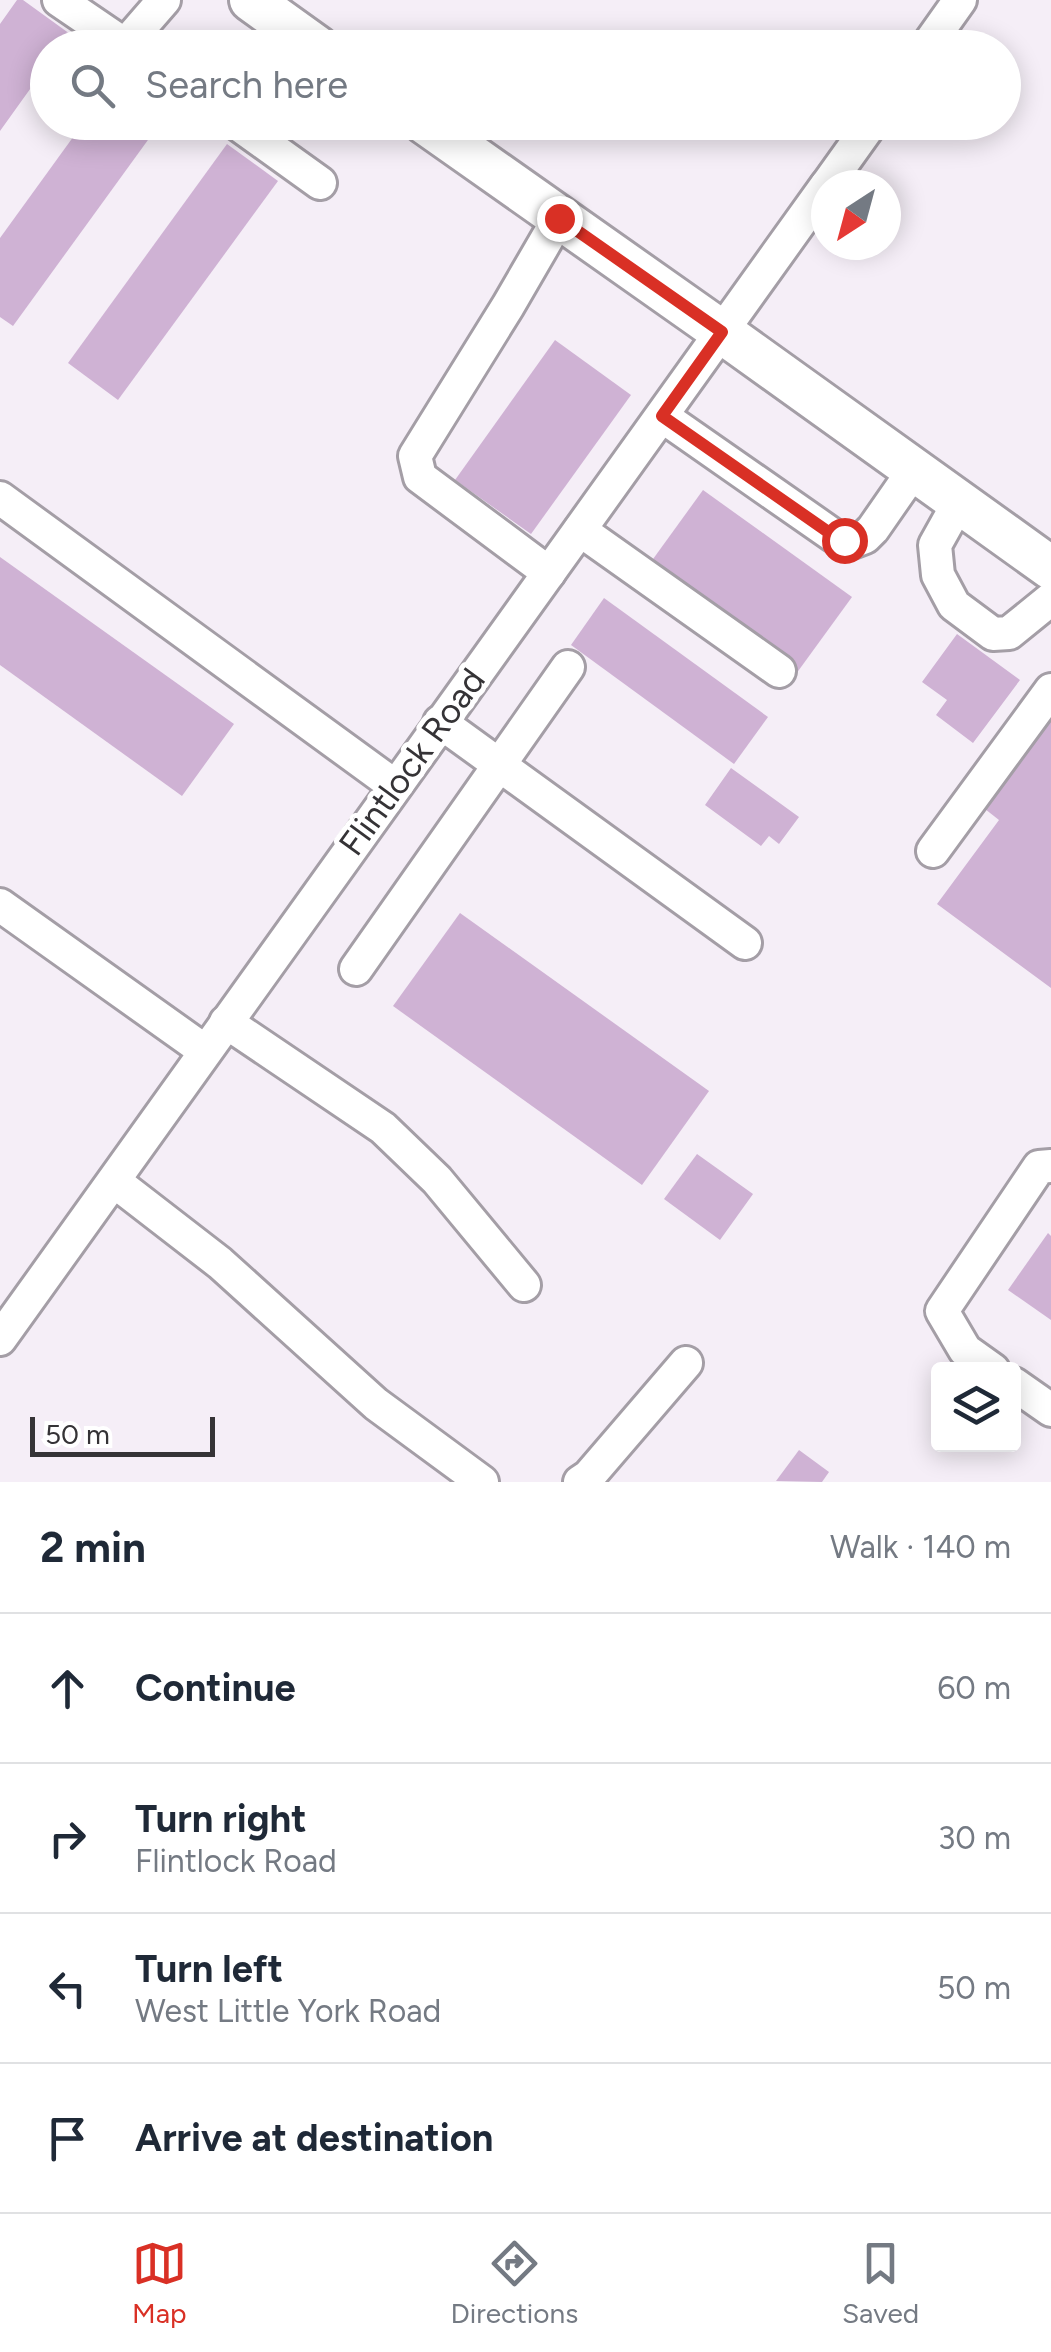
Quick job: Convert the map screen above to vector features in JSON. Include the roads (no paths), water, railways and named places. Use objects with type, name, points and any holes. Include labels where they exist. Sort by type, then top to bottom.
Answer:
[{"type":"main road","points":[[252,0],[293,30]]},
{"type":"main road","points":[[449,140],[1051,568]]},
{"type":"street","points":[[60,0],[104,30]]},
{"type":"street","points":[[140,30],[164,0]]},
{"type":"street","points":[[939,30],[960,0]]},
{"type":"street","points":[[260,140],[320,183]]},
{"type":"street","name":"Flintlock Road","points":[[838,170],[859,140]]},
{"type":"street","name":"Flintlock Road","points":[[0,1338],[811,207]]},
{"type":"street","points":[[549,573],[420,477],[415,456],[559,218]]},
{"type":"street","points":[[662,416],[834,536],[852,542],[865,537],[873,528],[914,470]]},
{"type":"street","points":[[0,498],[395,786]]},
{"type":"street","points":[[959,502],[935,545],[938,575],[954,605],[992,634],[1009,634],[1051,599]]},
{"type":"street","points":[[580,530],[779,671]]},
{"type":"street","points":[[356,968],[568,666]]},
{"type":"street","points":[[933,851],[1051,690]]},
{"type":"street","points":[[440,722],[745,942]]},
{"type":"street","points":[[0,905],[205,1051]]},
{"type":"street","points":[[226,1022],[383,1128],[437,1180],[524,1285]]},
{"type":"street","points":[[982,1362],[965,1350],[942,1311],[1039,1167],[1051,1166]]},
{"type":"street","points":[[114,1181],[220,1263],[376,1404],[482,1482]]},
{"type":"street","points":[[580,1482],[686,1363]]},
{"type":"street","points":[[1021,1389],[1051,1410]]}]
